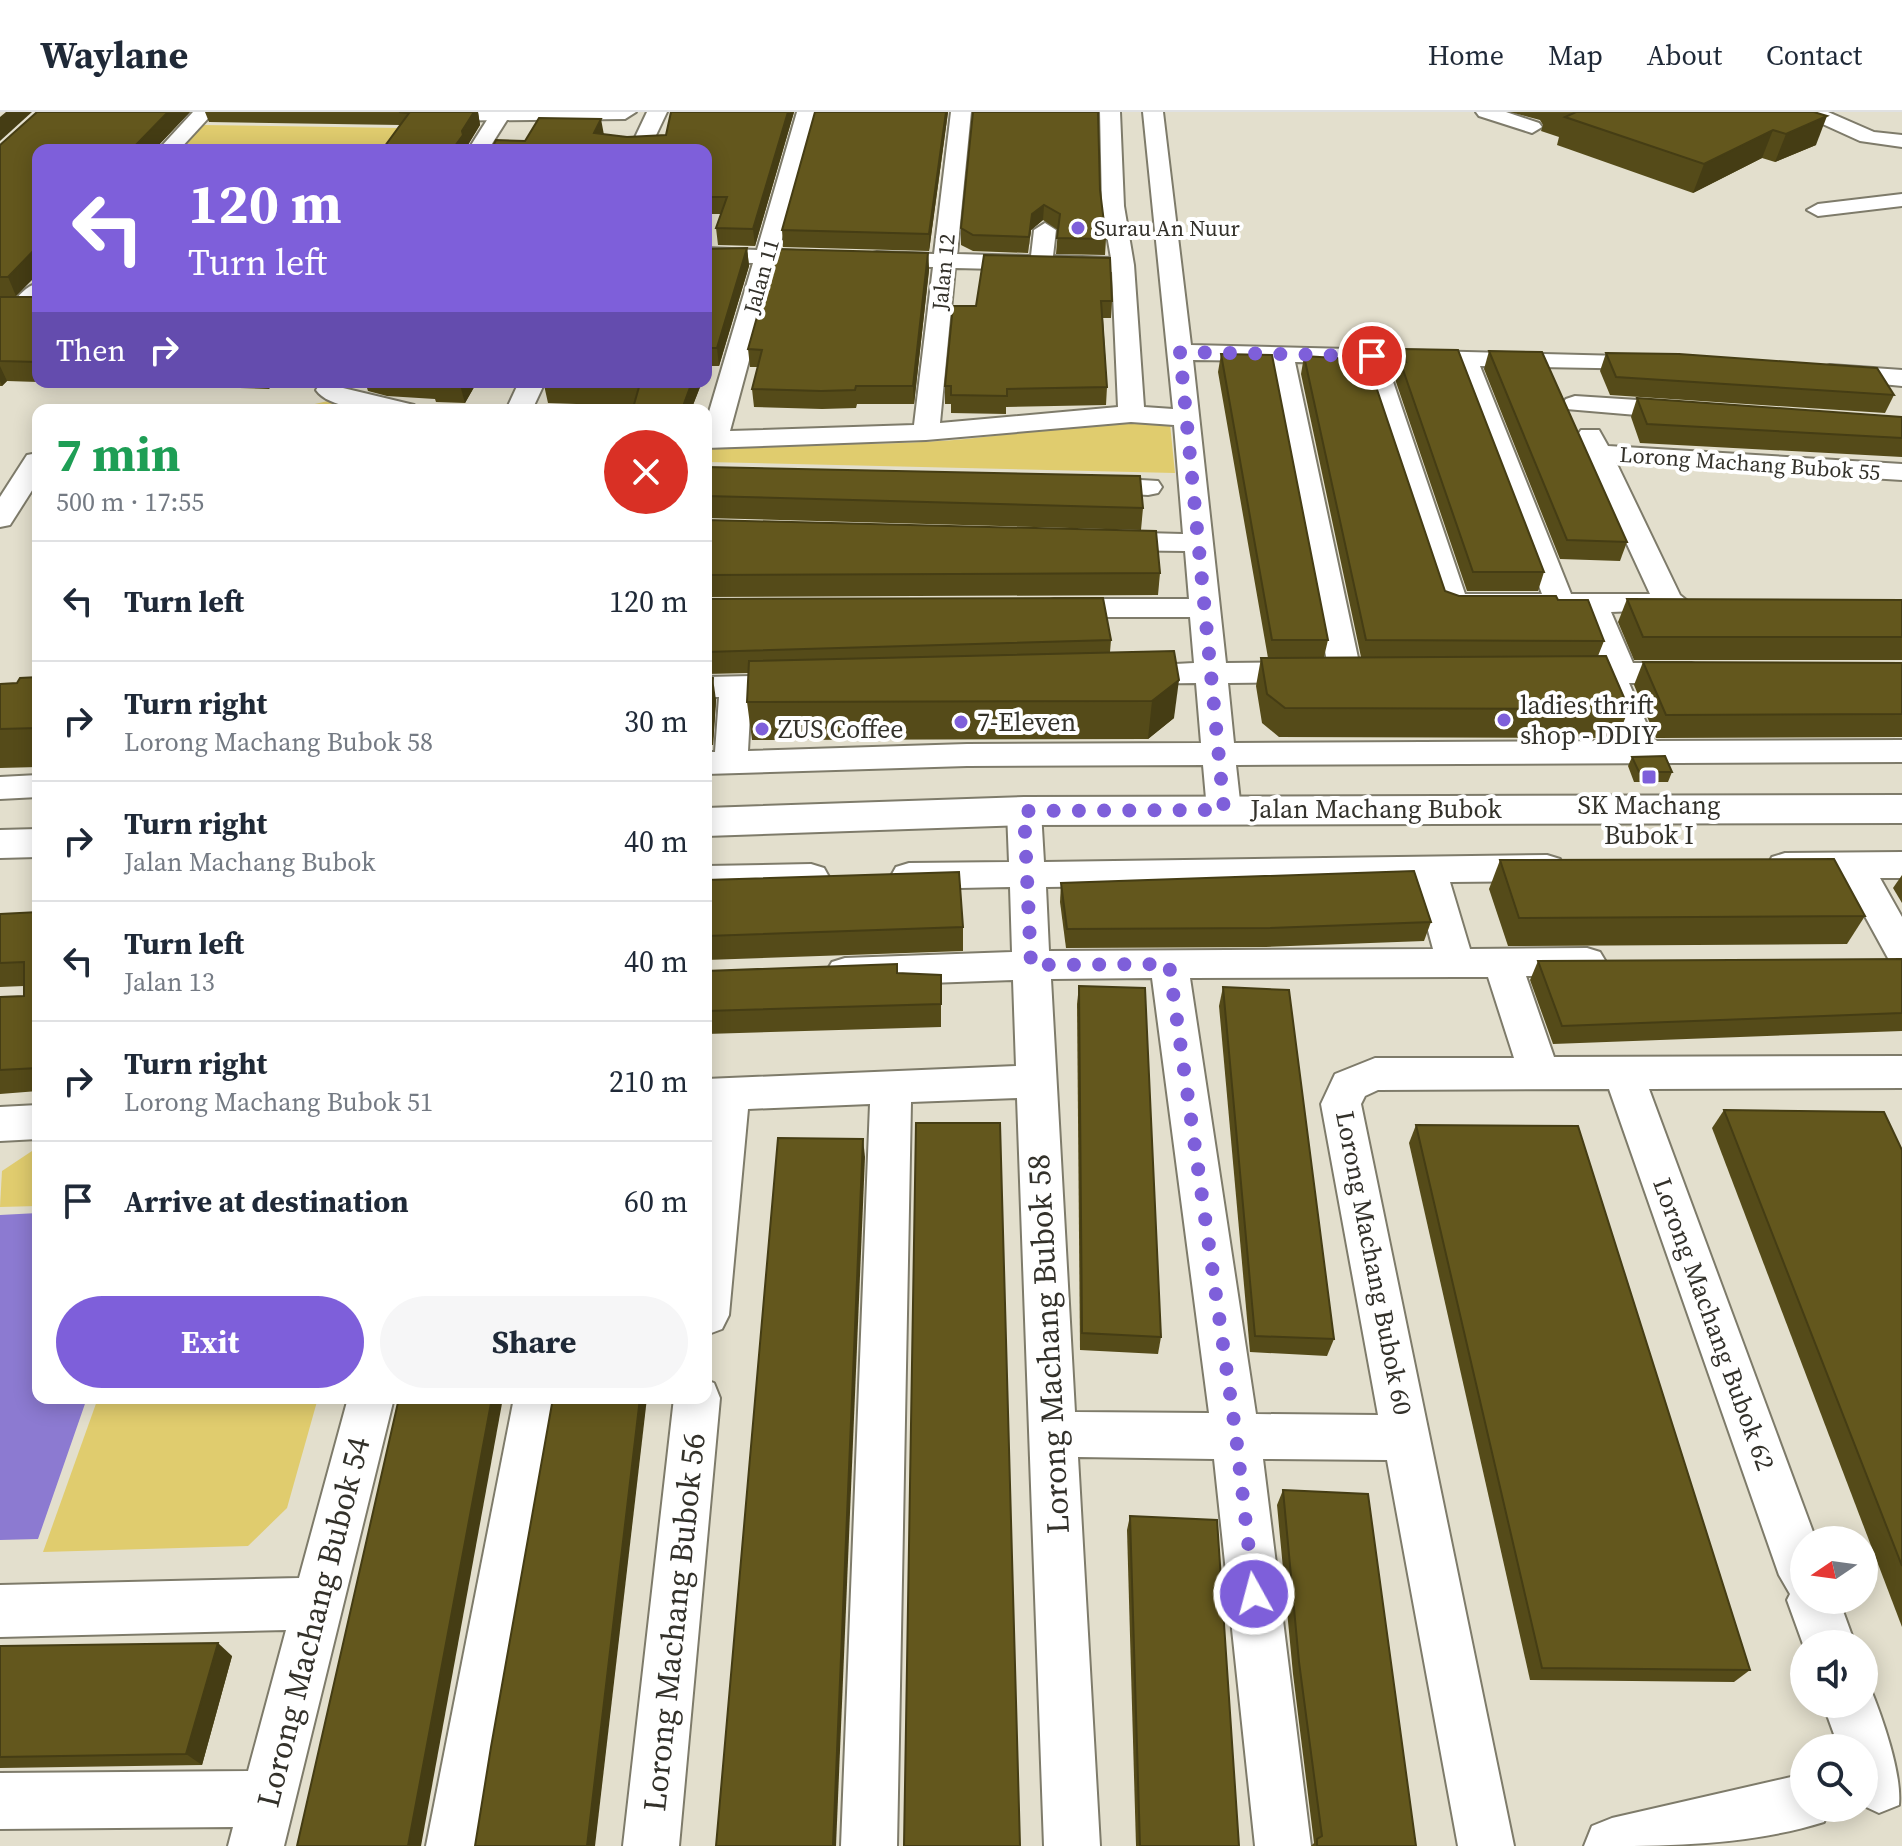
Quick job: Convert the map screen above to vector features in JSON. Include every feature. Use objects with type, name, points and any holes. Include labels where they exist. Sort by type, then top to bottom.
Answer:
[{"type":"main road","points":[[401,114],[625,112]]},
{"type":"main road","name":"Jalan Machang Bubok","points":[[712,822],[1025,843],[1224,810],[1902,809]]},
{"type":"main road","points":[[0,844],[32,843]]},
{"type":"street","points":[[174,144],[204,112]]},
{"type":"street","points":[[642,144],[657,112]]},
{"type":"street","name":"Jalan 11","points":[[712,433],[807,112]]},
{"type":"street","name":"Jalan 12","points":[[926,432],[961,112]]},
{"type":"street","points":[[1110,112],[1113,206],[1123,265],[1131,414]]},
{"type":"street","points":[[1153,112],[1180,352],[1224,810]]},
{"type":"street","points":[[1486,112],[1532,127]]},
{"type":"street","points":[[1812,112],[1882,141],[1902,141]]},
{"type":"street","points":[[482,144],[501,113]]},
{"type":"street","points":[[1818,210],[1902,200]]},
{"type":"street","points":[[1041,263],[1045,230]]},
{"type":"street","points":[[712,255],[1123,265]]},
{"type":"street","points":[[1180,352],[1672,362]]},
{"type":"street","points":[[1099,675],[1361,672],[1281,354]]},
{"type":"street","points":[[1372,356],[1453,603],[1700,603]]},
{"type":"street","points":[[1464,357],[1560,603]]},
{"type":"street","points":[[1556,360],[1669,603]]},
{"type":"street","points":[[1813,371],[1898,382]]},
{"type":"street","points":[[334,388],[346,398],[376,404]]},
{"type":"street","points":[[1575,404],[1715,413]]},
{"type":"street","points":[[712,440],[926,432],[1131,414],[1186,418]]},
{"type":"street","name":"Lorong Machang Bubok 55","points":[[1598,453],[1902,472]]},
{"type":"street","points":[[0,519],[29,461]]},
{"type":"street","points":[[1069,485],[1148,487]]},
{"type":"street","points":[[1086,540],[1196,543]]},
{"type":"street","points":[[1592,603],[1642,753]]},
{"type":"street","points":[[1032,608],[1203,608]]},
{"type":"street","points":[[1531,673],[1714,673]]},
{"type":"street","points":[[831,684],[721,687],[718,763],[967,755],[1902,751]]},
{"type":"street","points":[[0,788],[32,786]]},
{"type":"street","points":[[712,879],[858,877],[1025,843]]},
{"type":"street","name":"Jalan Machang Bubok","points":[[1025,843],[1429,870],[1587,868]]},
{"type":"street","name":"Lorong Machang Bubok 58","points":[[1025,843],[1072,1846]]},
{"type":"street","points":[[1855,865],[1891,957]]},
{"type":"street","points":[[1745,866],[1902,865]]},
{"type":"street","points":[[1429,870],[1456,963]]},
{"type":"street","points":[[814,973],[1031,965],[1614,962]]},
{"type":"street","points":[[1503,963],[1539,1073]]},
{"type":"street","points":[[1169,964],[1236,1436],[1283,1846]]},
{"type":"street","name":"Lorong Machang Bubok 60","points":[[1486,1846],[1341,1104],[1349,1085],[1375,1074],[1902,1072]]},
{"type":"street","name":"Lorong Machang Bubok 62","points":[[1623,1073],[1790,1536]]},
{"type":"street","points":[[712,1204],[718,1094],[1036,1081]]},
{"type":"street","points":[[869,1846],[891,1087]]},
{"type":"street","points":[[0,1124],[32,1122]]},
{"type":"street","name":"Lorong Machang Bubok 54","points":[[262,1822],[369,1404]]},
{"type":"street","points":[[454,1846],[536,1404]]},
{"type":"street","name":"Lorong Machang Bubok 56","points":[[651,1846],[696,1404]]},
{"type":"street","points":[[1053,1434],[1407,1438]]},
{"type":"street","points":[[0,1611],[318,1603]]},
{"type":"street","points":[[1856,1718],[1882,1784]]},
{"type":"street","points":[[0,1801],[262,1822]]},
{"type":"street","points":[[1612,1846],[1790,1805]]},
{"type":"shaded area","points":[[203,125],[400,128],[389,144],[186,144]]},
{"type":"shaded area","points":[[328,401],[346,404],[315,404]]},
{"type":"shaded area","points":[[1087,419],[1170,424],[1175,473],[712,462],[712,444],[933,441],[1042,428]]},
{"type":"shaded area","points":[[32,1151],[32,1206],[0,1207],[2,1171]]},
{"type":"shaded area","points":[[32,1213],[32,1404],[85,1404],[38,1539],[0,1540],[0,1215]]},
{"type":"shaded area","points":[[96,1404],[316,1404],[287,1508],[248,1546],[43,1552]]},
{"type":"building","points":[[37,112],[168,112],[137,144],[32,144],[32,252],[8,277],[0,277],[0,145]]},
{"type":"building","points":[[399,112],[474,112],[456,144],[386,144],[409,113]]},
{"type":"building","points":[[671,112],[788,112],[753,229],[716,228],[727,197],[712,197],[712,144],[494,144],[496,140],[525,141],[539,118],[601,119],[594,133],[627,137],[666,135]]},
{"type":"building","points":[[815,112],[946,112],[929,234],[782,230]]},
{"type":"building","points":[[973,112],[1098,112],[1100,190],[1106,239],[1057,238],[1060,214],[1044,205],[1032,214],[1029,237],[973,235],[961,228]]},
{"type":"building","points":[[1576,112],[1814,112],[1827,116],[1786,134],[1773,130],[1704,164],[1565,117]]},
{"type":"building","points":[[747,248],[717,348],[712,348],[712,249]]},
{"type":"building","points":[[776,249],[928,253],[913,386],[856,386],[855,390],[821,391],[752,389],[762,350],[748,349]]},
{"type":"building","points":[[984,255],[1110,258],[1112,301],[1101,301],[1107,387],[1007,389],[1007,396],[951,395],[951,386],[945,386],[953,306],[976,306]]},
{"type":"building","points":[[0,297],[32,297],[32,362],[0,361]]},
{"type":"building","points":[[1401,349],[1458,350],[1544,572],[1473,572],[1400,361],[1406,362]]},
{"type":"building","points":[[1489,351],[1542,352],[1627,542],[1567,540]]},
{"type":"building","points":[[1606,353],[1679,354],[1877,368],[1894,395],[1616,377]]},
{"type":"building","points":[[1221,354],[1272,355],[1328,640],[1272,640]]},
{"type":"building","points":[[1304,356],[1367,360],[1445,591],[1459,596],[1556,596],[1558,600],[1588,600],[1604,641],[1366,640]]},
{"type":"building","points":[[639,388],[690,388],[684,404],[634,404]]},
{"type":"building","points":[[1637,398],[1902,417],[1902,438],[1647,424]]},
{"type":"building","points":[[712,467],[1140,476],[1143,508],[712,496]]},
{"type":"building","points":[[712,520],[1156,531],[1160,573],[712,575]]},
{"type":"building","points":[[1103,598],[1111,640],[712,652],[712,599]]},
{"type":"building","points":[[1627,599],[1902,600],[1902,637],[1643,637]]},
{"type":"building","points":[[1174,651],[1179,680],[1152,701],[747,702],[749,661]]},
{"type":"building","points":[[1606,656],[1629,709],[1285,708],[1267,694],[1261,658]]},
{"type":"building","points":[[1643,662],[1902,663],[1902,714],[1666,715]]},
{"type":"building","points":[[32,677],[32,728],[0,729],[0,684],[17,683],[20,678]]},
{"type":"building","points":[[1665,756],[1672,772],[1639,772],[1632,757]]},
{"type":"building","points":[[1834,859],[1865,916],[1519,918],[1500,860]]},
{"type":"building","points":[[1414,871],[1431,922],[1270,928],[1067,929],[1061,883]]},
{"type":"building","points":[[959,872],[963,927],[712,936],[712,880]]},
{"type":"building","points":[[32,912],[32,1068],[0,1070],[0,997],[24,996],[24,962],[0,963],[0,914]]},
{"type":"building","points":[[1902,959],[1902,1013],[1562,1026],[1538,961]]},
{"type":"building","points":[[897,964],[897,973],[941,975],[941,1004],[712,1011],[712,971]]},
{"type":"building","points":[[1079,986],[1145,988],[1161,1337],[1082,1333]]},
{"type":"building","points":[[1223,987],[1289,990],[1334,1339],[1255,1336]]},
{"type":"building","points":[[1724,1110],[1884,1112],[1902,1150],[1902,1566]]},
{"type":"building","points":[[916,1123],[1000,1123],[1020,1846],[904,1846]]},
{"type":"building","points":[[1416,1125],[1578,1126],[1750,1670],[1542,1668]]},
{"type":"building","points":[[778,1138],[863,1139],[833,1846],[716,1846]]},
{"type":"building","points":[[398,1404],[491,1404],[408,1846],[297,1846]]},
{"type":"building","points":[[552,1404],[639,1404],[587,1846],[475,1846]]},
{"type":"building","points":[[1283,1490],[1368,1494],[1416,1846],[1317,1846],[1317,1839],[1322,1836],[1299,1662]]},
{"type":"building","points":[[1130,1516],[1217,1520],[1239,1846],[1140,1846]]},
{"type":"building","points":[[218,1643],[186,1754],[0,1757],[0,1646]]},
{"type":"place","name":"Surau An Nuur","points":[[1078,228]]},
{"type":"place","name":"ladies thrift shop - DDIY","points":[[1504,720]]},
{"type":"place","name":"7-Eleven","points":[[961,722]]},
{"type":"place","name":"ZUS Coffee","points":[[762,729]]},
{"type":"place","name":"SK Machang Bubok I","points":[[1649,777]]},
{"type":"route","points":[[1254,1594],[1236,1436],[1169,964],[1031,965],[1024,811],[1224,810],[1180,352],[1372,356]]}]
